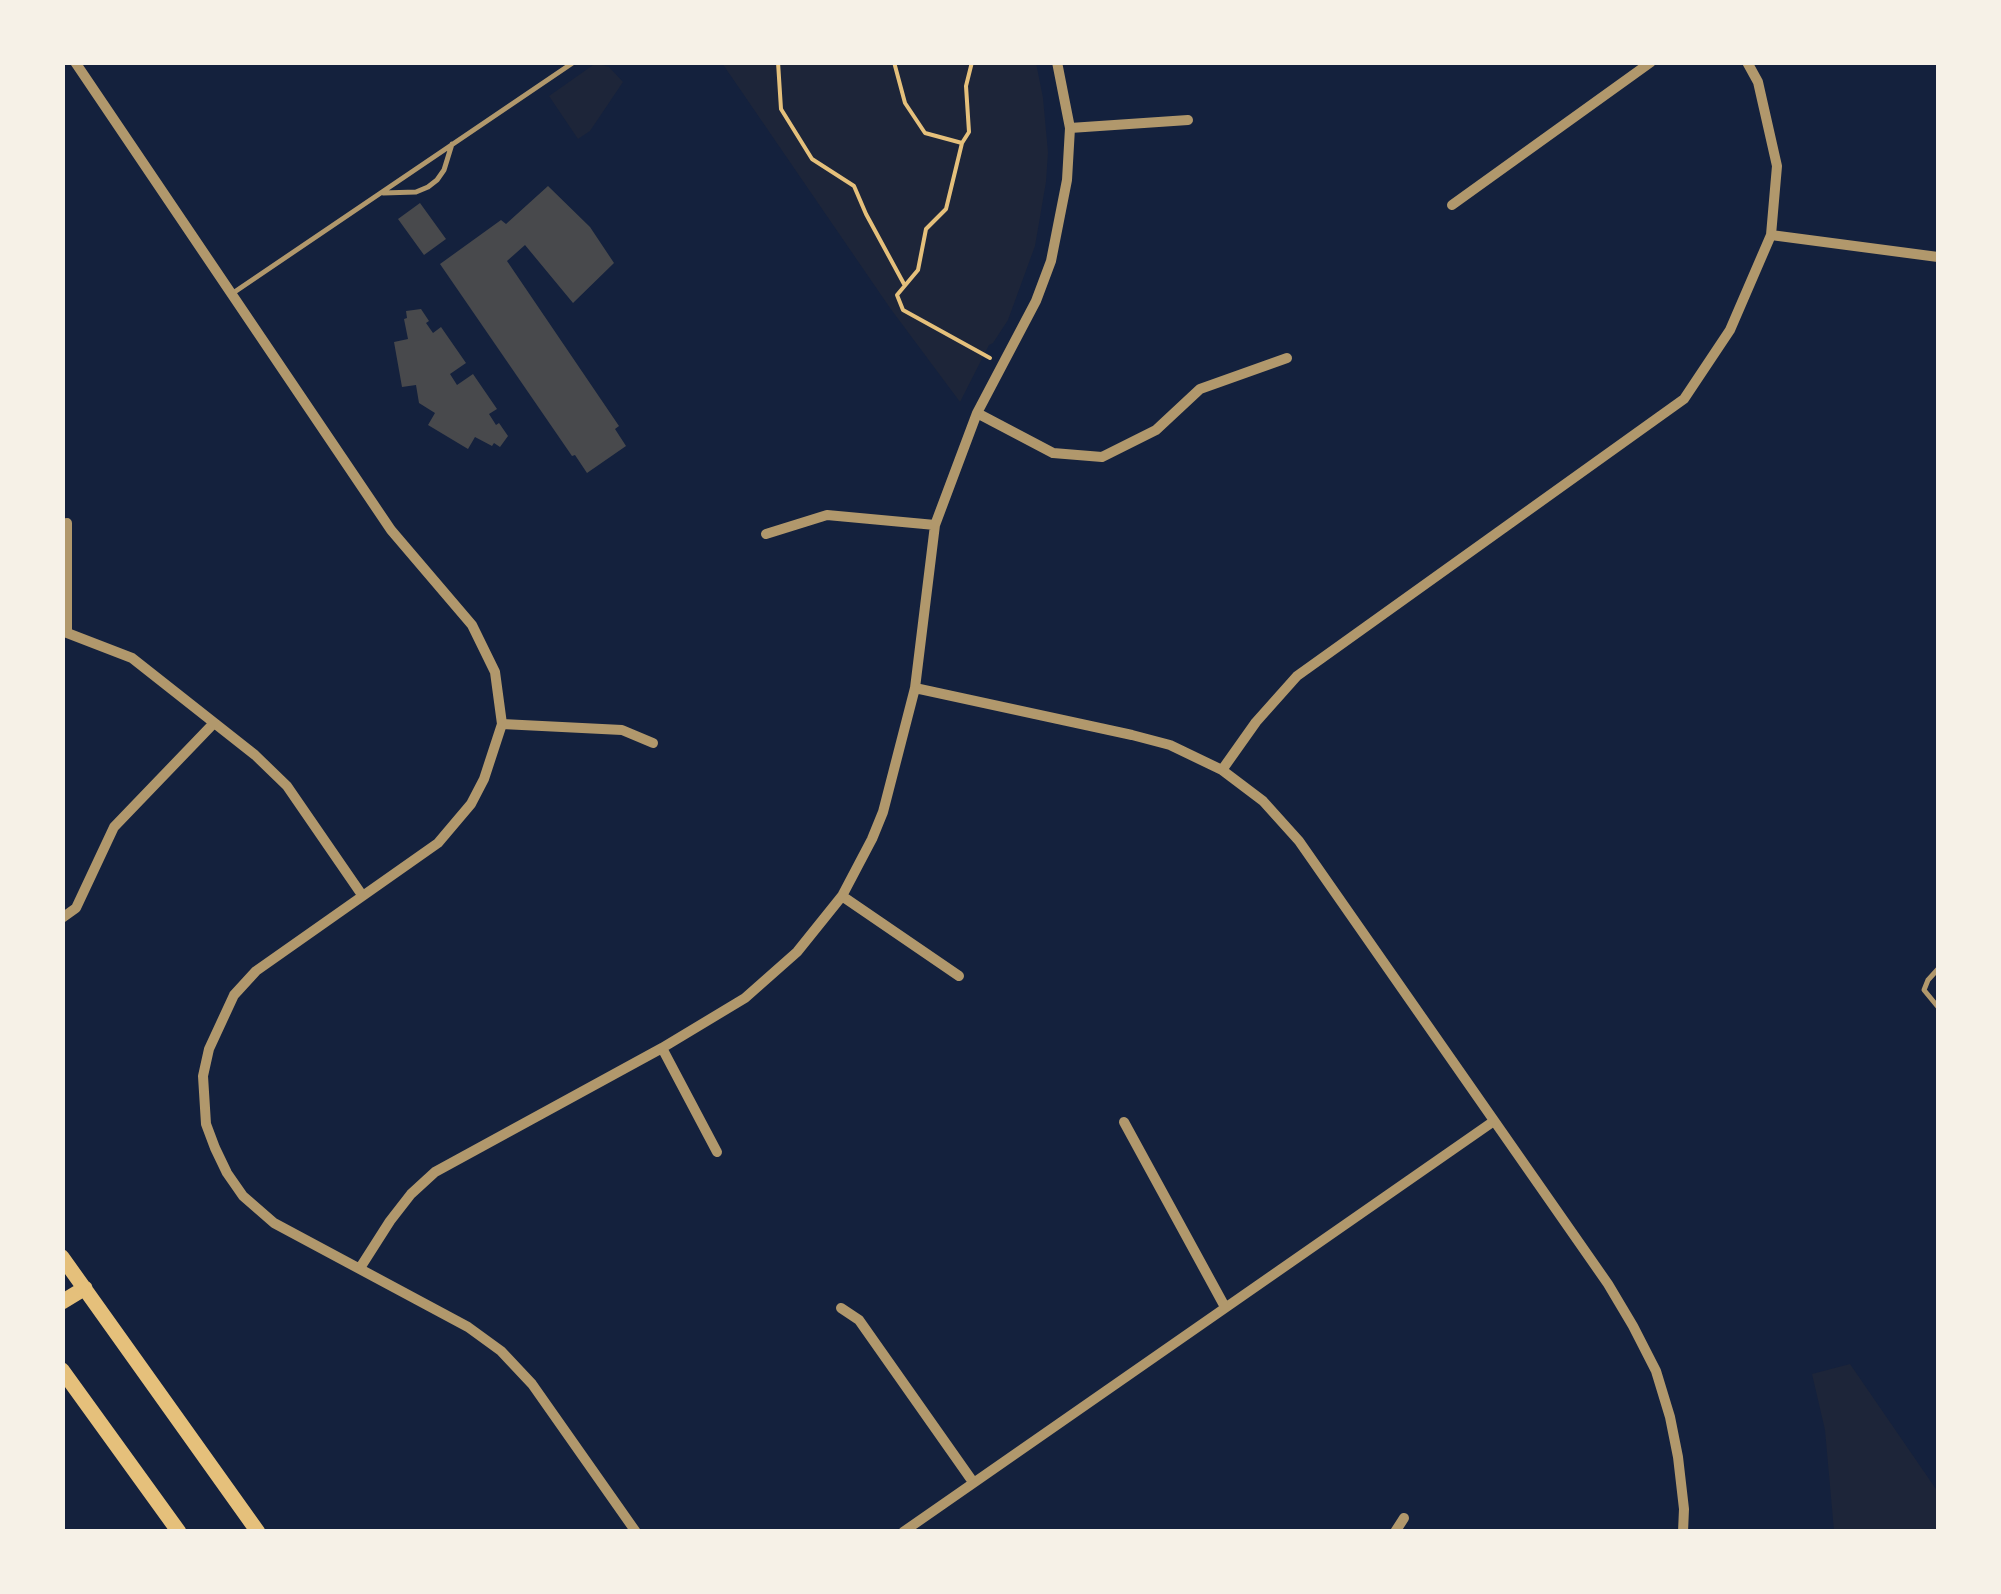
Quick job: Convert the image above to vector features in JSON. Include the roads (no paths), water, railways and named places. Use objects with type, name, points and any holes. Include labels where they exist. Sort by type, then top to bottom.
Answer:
[{"type":"main road","points":[[62,1257],[258,1532]]},
{"type":"main road","points":[[62,1302],[85,1288]]},
{"type":"main road","points":[[62,1370],[179,1532]]},
{"type":"street","points":[[76,62],[391,530],[472,625],[495,672],[502,724],[484,779],[471,804],[438,844],[256,971],[234,994],[209,1049],[204,1076],[206,1124],[227,1173],[243,1196],[274,1223],[468,1328],[501,1351],[532,1384],[636,1532]]},
{"type":"street","points":[[360,1268],[411,1194],[435,1172],[745,998],[798,952],[842,896],[883,812],[914,688],[935,525],[977,413],[1036,301],[1051,261],[1067,180],[1070,128],[1057,62]]},
{"type":"street","points":[[1452,205],[1651,62]]},
{"type":"street","points":[[1222,770],[1256,722],[1297,676],[1684,399],[1730,330],[1771,236],[1777,166],[1758,82],[1747,62]]},
{"type":"street","points":[[1070,128],[1188,120]]},
{"type":"street","points":[[1771,236],[1938,258]]},
{"type":"street","points":[[977,413],[1053,452],[1102,457],[1156,430],[1200,389],[1287,358]]},
{"type":"street","points":[[766,534],[828,515],[935,525]]},
{"type":"street","points":[[68,523],[65,631],[132,658],[255,755],[286,786],[362,895]]},
{"type":"street","points":[[914,688],[1132,734],[1170,746],[1222,770],[1263,802],[1299,840],[1608,1284],[1656,1371],[1678,1457],[1683,1532]]},
{"type":"street","points":[[62,918],[76,908],[114,827],[214,723]]},
{"type":"street","points":[[502,724],[622,730],[653,743]]},
{"type":"street","points":[[842,896],[960,976]]},
{"type":"street","points":[[662,1048],[717,1152]]},
{"type":"street","points":[[903,1532],[1494,1121]]},
{"type":"street","points":[[1124,1122],[1226,1307]]},
{"type":"street","points":[[842,1308],[859,1320],[973,1482]]},
{"type":"street","points":[[1396,1532],[1404,1518]]},
{"type":"lane","points":[[232,294],[574,62]]},
{"type":"lane","points":[[380,193],[416,192],[428,187],[444,170],[452,144]]},
{"type":"lane","points":[[1938,969],[1924,990],[1938,1007]]}]
